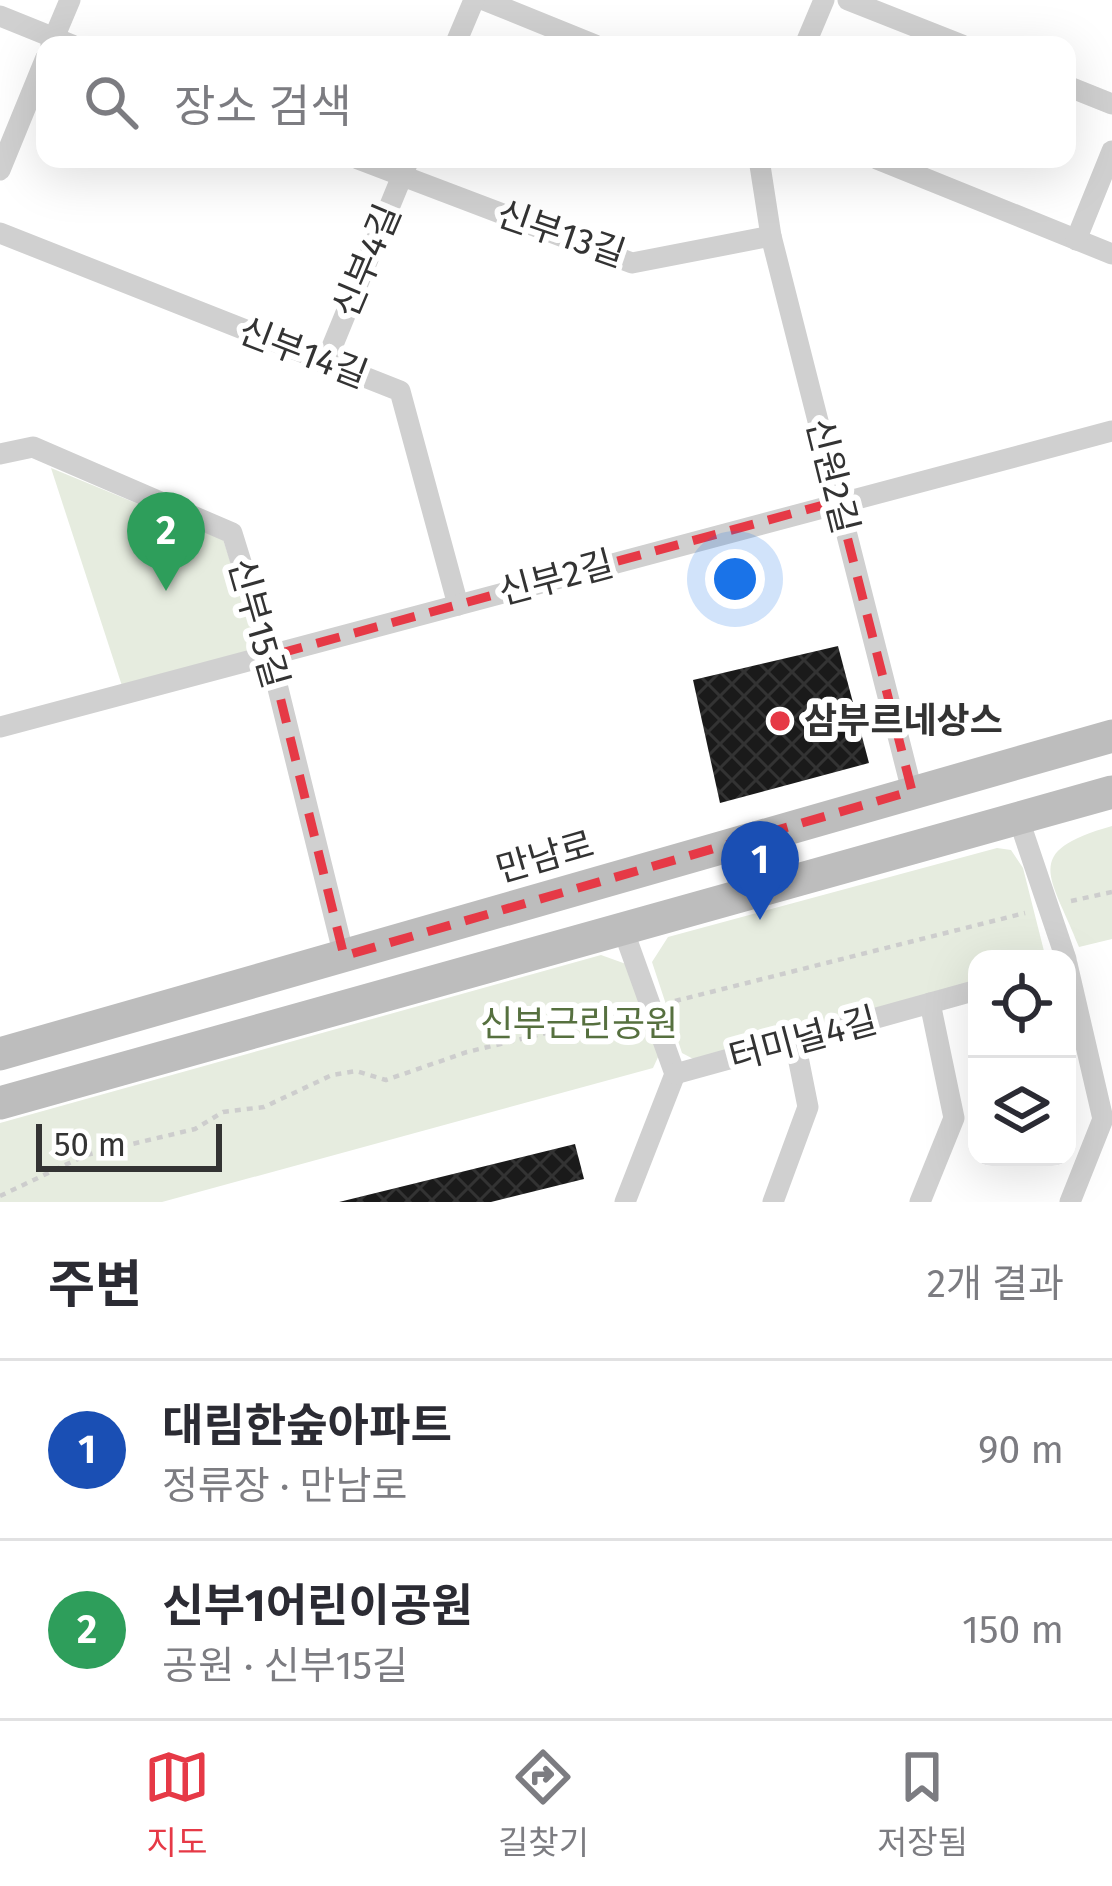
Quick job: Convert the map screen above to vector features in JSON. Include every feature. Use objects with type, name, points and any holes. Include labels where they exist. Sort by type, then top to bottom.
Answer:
[{"type":"main road","name":"만남로","points":[[0,1054],[1112,736]]},
{"type":"main road","points":[[0,1103],[1112,792]]},
{"type":"street","points":[[61,36],[70,0]]},
{"type":"street","points":[[459,36],[473,0]]},
{"type":"street","points":[[484,0],[573,36]]},
{"type":"street","points":[[809,36],[824,0]]},
{"type":"street","points":[[848,0],[939,36]]},
{"type":"street","points":[[0,16],[44,36]]},
{"type":"street","points":[[0,170],[36,82]]},
{"type":"street","points":[[1076,90],[1112,104]]},
{"type":"street","points":[[1076,240],[1112,151]]},
{"type":"street","name":"신부13길","points":[[406,168],[632,263],[771,236]]},
{"type":"street","name":"신부4길","points":[[325,364],[406,168]]},
{"type":"street","name":"신원2길","points":[[760,168],[771,236],[912,791]]},
{"type":"street","points":[[900,168],[1112,254]]},
{"type":"street","name":"신부14길","points":[[0,233],[400,391],[458,605]]},
{"type":"street","name":"신부2길","points":[[0,727],[1112,431]]},
{"type":"street","name":"신부15길","points":[[0,454],[33,447],[232,532],[270,656],[344,956]]},
{"type":"street","points":[[1019,820],[1063,950]]},
{"type":"street","points":[[624,932],[675,1074],[625,1202]]},
{"type":"street","name":"터미널4길","points":[[675,1074],[968,992]]},
{"type":"street","points":[[920,1202],[954,1118],[930,1003]]},
{"type":"street","points":[[1070,1202],[1103,1119],[1076,1003]]},
{"type":"street","points":[[773,1202],[808,1107],[795,1042]]},
{"type":"path","points":[[0,1196],[86,1155],[194,1129],[223,1112],[264,1107],[332,1075],[356,1071],[386,1080],[467,1052],[1112,892]]},
{"type":"highlighted area","points":[[838,501],[912,791],[344,956],[270,656]]},
{"type":"green space","points":[[51,468],[223,539],[257,644],[254,654],[123,689]]},
{"type":"green space","points":[[1112,826],[1112,939],[1079,947],[1050,869],[1064,846]]},
{"type":"green space","name":"신부근린공원","points":[[997,848],[1011,850],[1023,868],[1044,950],[968,950],[968,985],[699,1062],[682,1053],[652,962],[668,937]]},
{"type":"green space","name":"신부근린공원","points":[[601,955],[626,964],[659,1055],[653,1068],[162,1202],[0,1202],[0,1123]]},
{"type":"building","name":"삼부르네상스","points":[[838,646],[869,763],[720,803],[693,680]]},
{"type":"building","points":[[575,1144],[584,1179],[491,1202],[339,1202]]},
{"type":"place","name":"신부1어린이공원","points":[[166,591]]},
{"type":"place","name":"삼부르네상스","points":[[780,721]]},
{"type":"place","name":"대림한숲아파트","points":[[760,920]]}]
